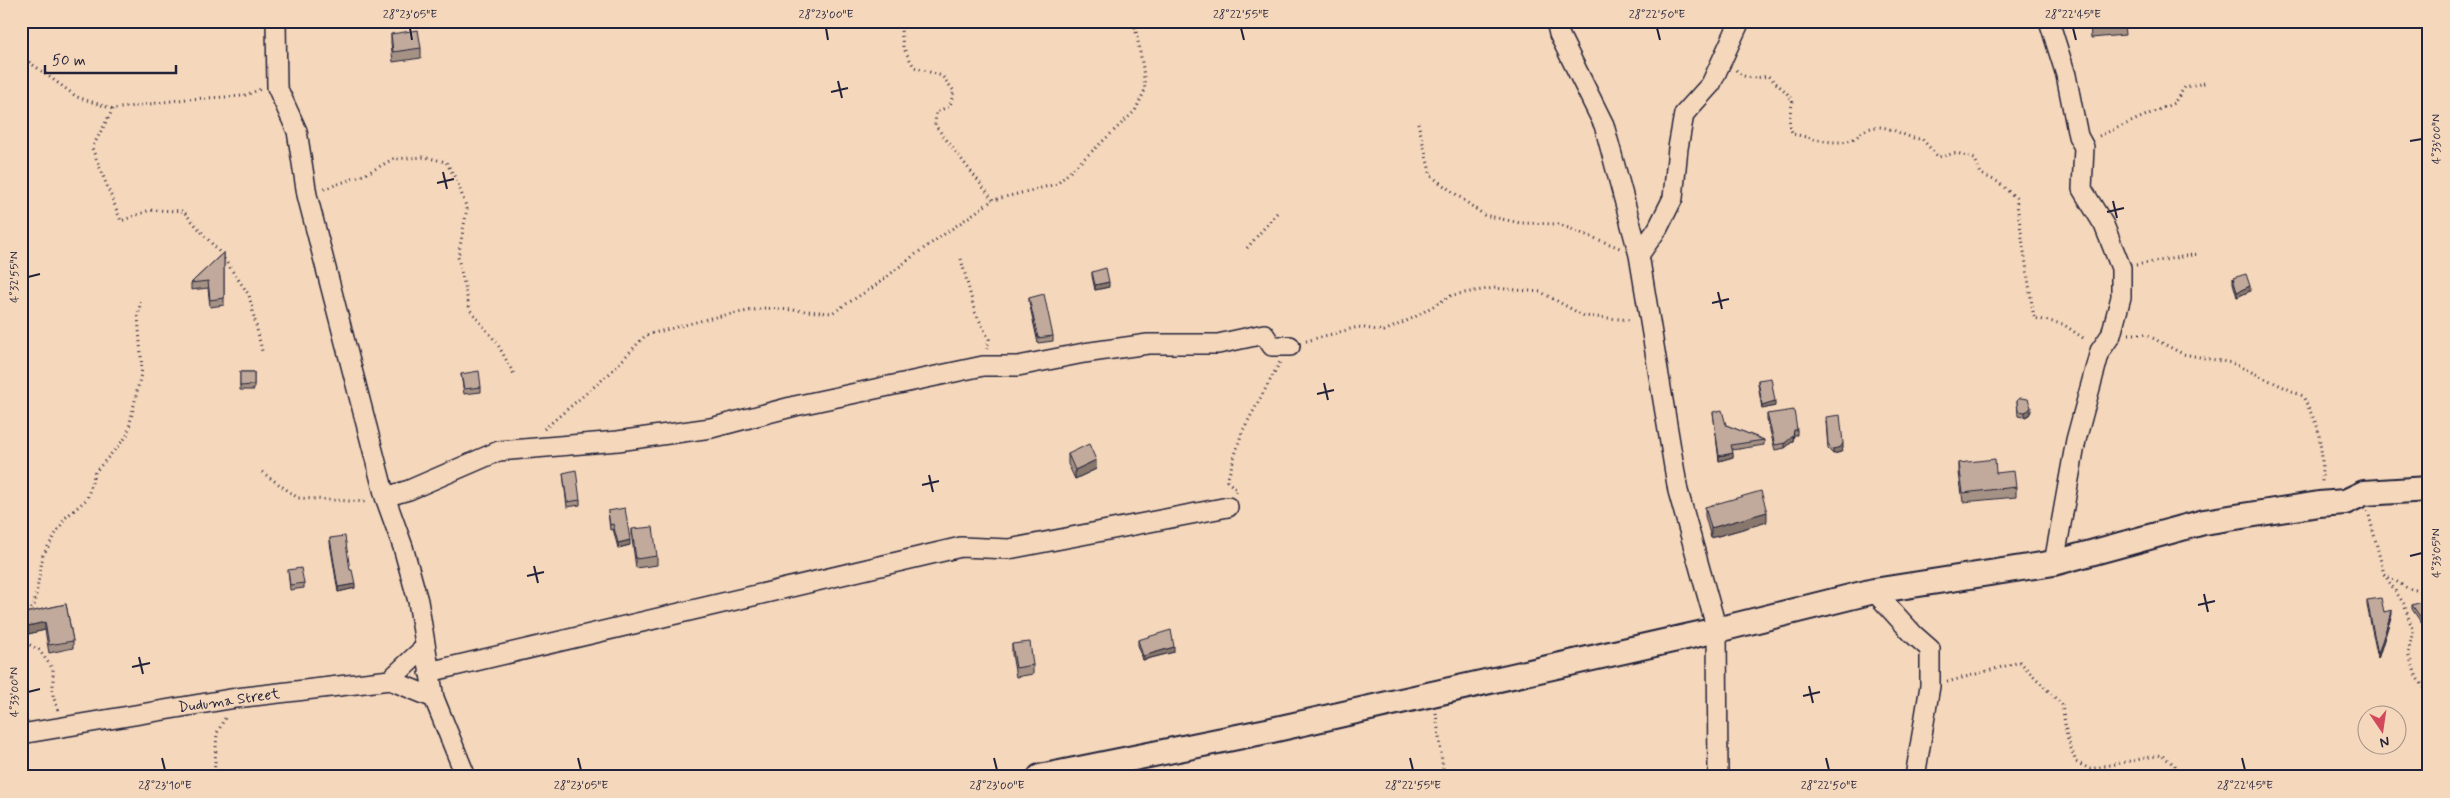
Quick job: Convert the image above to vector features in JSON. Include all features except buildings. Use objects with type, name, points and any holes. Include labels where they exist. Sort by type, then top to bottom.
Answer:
[{"type":"street","points":[[276,21],[277,87],[298,132],[307,195],[385,497],[403,547],[418,601],[424,648],[434,698],[466,777]]},
{"type":"street","points":[[1556,21],[1559,34],[1604,126],[1639,255],[1678,491],[1717,630],[1718,777]]},
{"type":"street","points":[[1639,255],[1658,228],[1673,198],[1678,148],[1684,114],[1711,84],[1740,21]]},
{"type":"street","points":[[2049,21],[2066,75],[2078,136],[2084,148],[2082,190],[2104,225],[2121,268],[2121,297],[2111,335],[2100,351],[2076,440],[2054,563]]},
{"type":"street","points":[[385,497],[409,490],[499,451],[519,451],[618,441],[711,428],[795,406],[983,366],[1018,366],[1084,353],[1148,344],[1218,344],[1264,334],[1272,346],[1290,346]]},
{"type":"street","points":[[1040,777],[1107,770],[1272,730],[1717,630],[1874,591],[2054,563],[2204,522],[2319,504],[2345,502],[2364,494],[2429,489]]},
{"type":"street","points":[[428,672],[961,547],[1009,549],[1228,507]]},
{"type":"street","points":[[1874,591],[1913,634],[1930,648],[1930,686],[1915,777]]},
{"type":"street","points":[[390,680],[424,648]]},
{"type":"street","name":"Duduma Street","points":[[21,734],[236,698],[390,680],[434,698]]},
{"type":"path","points":[[900,21],[903,47],[914,67],[942,76],[954,91],[950,106],[936,112],[935,125],[993,200]]},
{"type":"path","points":[[519,451],[609,374],[646,335],[715,317],[766,308],[832,313],[875,286],[913,256],[993,200],[1057,184],[1135,111],[1145,90],[1144,68],[1134,21]]},
{"type":"path","points":[[21,56],[77,96],[113,109],[186,99],[243,96],[260,89],[277,87]]},
{"type":"path","points":[[1723,57],[1740,75],[1755,78],[1768,76],[1786,92],[1793,101],[1789,114],[1790,129],[1794,134],[1848,142],[1863,130],[1888,128],[1911,139],[1922,139],[1938,157],[1956,153],[1975,159],[1980,174],[1998,182],[2016,198],[2034,318],[2063,324],[2100,351]]},
{"type":"path","points":[[2084,148],[2102,134],[2174,103],[2185,87],[2205,83]]},
{"type":"path","points":[[113,109],[92,148],[121,221],[150,210],[183,211],[220,253],[249,295],[262,351]]},
{"type":"path","points":[[1418,123],[1431,176],[1484,215],[1520,223],[1558,224],[1639,255]]},
{"type":"path","points":[[307,195],[366,174],[394,160],[425,157],[446,162],[457,181],[467,209],[458,257],[470,310],[497,343],[515,376]]},
{"type":"path","points":[[1247,248],[1277,213]]},
{"type":"path","points":[[2121,268],[2198,254]]},
{"type":"path","points":[[961,259],[975,312],[989,339],[983,366]]},
{"type":"path","points":[[1228,507],[1237,490],[1227,481],[1242,432],[1290,346],[1358,328],[1384,330],[1413,318],[1452,295],[1494,288],[1541,292],[1584,316],[1650,321]]},
{"type":"path","points":[[21,620],[34,606],[43,555],[65,518],[87,499],[95,472],[127,436],[142,369],[138,316],[140,299]]},
{"type":"path","points":[[2111,335],[2145,334],[2183,354],[2232,363],[2303,396],[2318,428],[2322,458],[2322,489],[2319,504]]},
{"type":"path","points":[[21,358],[28,357]]},
{"type":"path","points":[[262,472],[298,498],[337,498],[376,503],[385,497]]},
{"type":"path","points":[[2364,494],[2384,574],[2407,613],[2413,631],[2408,653],[2417,678],[2429,694]]},
{"type":"path","points":[[2384,574],[2407,588],[2429,593]]},
{"type":"path","points":[[21,640],[39,650],[53,669],[53,696],[64,727]]},
{"type":"path","points":[[1930,686],[2020,662],[2062,705],[2068,737],[2076,762],[2090,770],[2161,755],[2175,765],[2177,777]]},
{"type":"path","points":[[1433,694],[1444,777]]},
{"type":"path","points":[[214,777],[216,733],[236,698]]},
{"type":"path","points":[[1793,777],[1811,774]]}]
